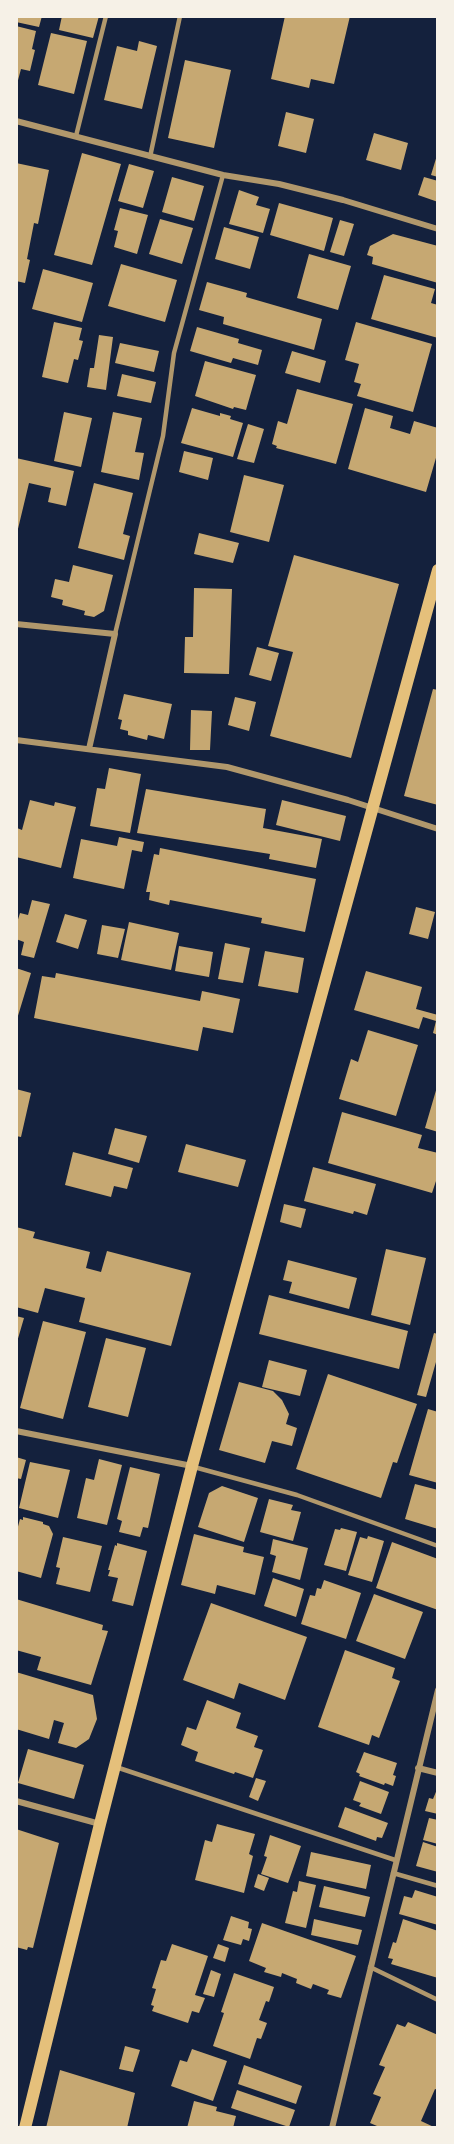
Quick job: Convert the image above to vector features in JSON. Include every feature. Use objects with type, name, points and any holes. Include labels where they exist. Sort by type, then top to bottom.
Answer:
[{"type":"main road","points":[[25,2127],[192,1466],[438,570]]},
{"type":"street","points":[[16,121],[223,175],[279,184],[343,200],[438,229]]},
{"type":"street","points":[[16,624],[115,634],[89,750]]},
{"type":"street","points":[[16,740],[227,767],[348,800],[438,829]]},
{"type":"street","points":[[16,1431],[192,1466]]},
{"type":"street","points":[[332,2127],[438,1690]]},
{"type":"street","points":[[418,1768],[438,1773]]},
{"type":"street","points":[[16,1801],[100,1824]]},
{"type":"lane","points":[[76,136],[106,16]]},
{"type":"lane","points":[[150,157],[180,16]]},
{"type":"lane","points":[[115,634],[163,436],[174,353],[223,175]]},
{"type":"lane","points":[[192,1466],[297,1495],[438,1546]]},
{"type":"lane","points":[[115,1767],[395,1860]]},
{"type":"lane","points":[[393,1873],[438,1886]]},
{"type":"lane","points":[[370,1967],[438,2000]]},
{"type":"building","points":[[16,16],[42,16],[39,27],[16,22]]},
{"type":"building","points":[[62,16],[99,16],[93,38],[59,30]]},
{"type":"building","points":[[285,16],[350,16],[334,84],[311,79],[309,88],[271,79]]},
{"type":"building","points":[[16,26],[36,31],[32,49],[35,50],[30,71],[21,69],[17,84]]},
{"type":"building","points":[[51,33],[87,41],[74,94],[38,85]]},
{"type":"building","points":[[139,41],[157,46],[142,109],[104,100],[117,46],[137,51]]},
{"type":"building","points":[[185,60],[231,70],[214,148],[168,138]]},
{"type":"building","points":[[286,112],[314,119],[306,153],[278,146]]},
{"type":"building","points":[[374,133],[408,143],[401,170],[366,160]]},
{"type":"building","points":[[438,152],[438,177],[431,175]]},
{"type":"building","points":[[82,153],[121,164],[92,265],[54,255]]},
{"type":"building","points":[[16,163],[49,170],[38,224],[34,223],[25,283],[16,281]]},
{"type":"building","points":[[129,164],[154,171],[143,208],[118,201]]},
{"type":"building","points":[[172,177],[204,186],[194,221],[162,212]]},
{"type":"building","points":[[424,177],[438,181],[438,202],[418,195]]},
{"type":"building","points":[[239,190],[259,197],[256,205],[270,209],[263,233],[229,224]]},
{"type":"building","points":[[279,203],[333,218],[324,251],[270,235]]},
{"type":"building","points":[[120,208],[148,215],[137,254],[114,247],[118,231],[114,230]]},
{"type":"building","points":[[160,219],[193,228],[182,264],[149,254]]},
{"type":"building","points":[[340,220],[354,224],[344,256],[330,252]]},
{"type":"building","points":[[224,227],[259,237],[250,269],[215,259]]},
{"type":"building","points":[[393,234],[438,246],[438,283],[372,264],[373,257],[367,255],[370,246]]},
{"type":"building","points":[[309,254],[351,266],[338,310],[297,298]]},
{"type":"building","points":[[121,264],[177,280],[165,322],[108,306]]},
{"type":"building","points":[[43,269],[93,283],[82,322],[32,309]]},
{"type":"building","points":[[384,275],[435,289],[431,303],[438,305],[438,338],[371,319]]},
{"type":"building","points":[[207,282],[247,293],[246,297],[322,319],[314,350],[223,324],[224,317],[199,310]]},
{"type":"building","points":[[54,322],[82,328],[79,340],[83,341],[78,360],[74,359],[68,383],[42,377]]},
{"type":"building","points":[[356,322],[432,344],[413,412],[357,396],[361,384],[354,382],[359,364],[345,360]]},
{"type":"building","points":[[197,327],[239,339],[238,343],[262,350],[258,365],[233,358],[231,363],[190,351]]},
{"type":"building","points":[[99,335],[113,337],[106,390],[87,387],[90,368],[94,368]]},
{"type":"building","points":[[120,343],[159,351],[154,372],[115,363]]},
{"type":"building","points":[[292,351],[326,361],[320,383],[285,373]]},
{"type":"building","points":[[205,361],[256,375],[246,410],[234,407],[233,409],[195,396]]},
{"type":"building","points":[[122,374],[156,382],[151,403],[117,396]]},
{"type":"building","points":[[297,389],[353,404],[336,464],[276,448],[277,446],[272,444],[278,421],[287,424]]},
{"type":"building","points":[[192,408],[220,416],[220,413],[231,416],[230,419],[243,423],[233,457],[181,443]]},
{"type":"building","points":[[365,408],[393,416],[390,428],[410,434],[414,421],[438,428],[438,451],[426,492],[348,469]]},
{"type":"building","points":[[64,412],[92,418],[81,467],[54,461]]},
{"type":"building","points":[[113,412],[142,418],[135,452],[144,453],[139,480],[101,472]]},
{"type":"building","points":[[248,424],[264,429],[254,463],[237,459]]},
{"type":"building","points":[[184,451],[213,458],[208,480],[179,472]]},
{"type":"building","points":[[16,458],[74,471],[66,506],[48,502],[51,488],[29,483],[17,533]]},
{"type":"building","points":[[244,475],[284,485],[269,542],[230,532]]},
{"type":"building","points":[[94,483],[133,493],[123,534],[130,536],[124,560],[78,548]]},
{"type":"building","points":[[199,533],[239,543],[233,563],[194,554]]},
{"type":"building","points":[[294,555],[399,584],[351,758],[270,736],[293,652],[268,646]]},
{"type":"building","points":[[73,565],[113,575],[104,611],[94,617],[84,615],[85,611],[62,605],[63,600],[51,597],[55,579],[69,582]]},
{"type":"building","points":[[194,588],[232,589],[229,674],[184,673],[185,637],[193,637]]},
{"type":"building","points":[[257,647],[279,653],[271,681],[249,675]]},
{"type":"building","points":[[433,689],[438,690],[438,805],[404,796]]},
{"type":"building","points":[[124,694],[172,704],[164,739],[148,735],[147,740],[128,735],[128,731],[120,729],[122,720],[118,719]]},
{"type":"building","points":[[235,697],[256,702],[249,731],[228,725]]},
{"type":"building","points":[[191,710],[212,711],[210,750],[190,750]]},
{"type":"building","points":[[109,768],[141,774],[130,833],[90,826],[97,788],[105,789]]},
{"type":"building","points":[[146,789],[266,809],[263,828],[322,839],[316,868],[269,859],[270,854],[137,833]]},
{"type":"building","points":[[30,800],[54,806],[55,802],[76,807],[61,868],[16,857],[16,831],[17,828],[22,830]]},
{"type":"building","points":[[282,800],[346,816],[340,841],[276,825]]},
{"type":"building","points":[[119,837],[144,842],[142,852],[132,850],[124,889],[73,878],[81,839],[117,846]]},
{"type":"building","points":[[160,848],[316,879],[305,932],[261,923],[262,918],[170,900],[169,905],[149,900],[150,892],[146,892],[154,854],[159,855]]},
{"type":"building","points":[[32,900],[50,904],[34,958],[21,955],[24,942],[16,939],[16,926],[20,913],[28,915]]},
{"type":"building","points":[[416,907],[435,912],[428,939],[409,934]]},
{"type":"building","points":[[65,914],[87,920],[78,949],[56,942]]},
{"type":"building","points":[[129,922],[179,933],[171,970],[121,960]]},
{"type":"building","points":[[102,925],[125,929],[118,958],[97,954]]},
{"type":"building","points":[[225,943],[250,948],[243,983],[218,979]]},
{"type":"building","points":[[179,946],[213,952],[209,977],[175,971]]},
{"type":"building","points":[[265,951],[304,958],[298,993],[258,986]]},
{"type":"building","points":[[16,968],[31,973],[17,1019],[16,1019]]},
{"type":"building","points":[[366,971],[422,987],[416,1009],[438,1015],[438,1035],[433,1033],[436,1021],[423,1017],[419,1029],[354,1010]]},
{"type":"building","points":[[56,973],[200,1001],[202,991],[240,999],[233,1033],[203,1027],[198,1051],[34,1018],[42,976],[55,978]]},
{"type":"building","points":[[368,1030],[418,1045],[396,1116],[339,1099],[351,1059],[358,1062]]},
{"type":"building","points":[[438,1087],[438,1132],[425,1128]]},
{"type":"building","points":[[16,1089],[31,1093],[21,1137],[16,1136]]},
{"type":"building","points":[[342,1112],[422,1135],[418,1148],[438,1153],[438,1175],[432,1193],[328,1163]]},
{"type":"building","points":[[115,1128],[147,1136],[139,1163],[108,1154]]},
{"type":"building","points":[[186,1144],[246,1160],[238,1187],[178,1172]]},
{"type":"building","points":[[73,1152],[133,1168],[127,1189],[114,1186],[111,1197],[65,1185]]},
{"type":"building","points":[[313,1167],[376,1184],[367,1215],[354,1211],[353,1214],[304,1201]]},
{"type":"building","points":[[284,1204],[306,1209],[301,1228],[280,1222]]},
{"type":"building","points":[[16,1227],[35,1232],[33,1238],[90,1252],[86,1268],[101,1272],[107,1251],[191,1273],[171,1346],[79,1322],[85,1298],[45,1288],[38,1313],[16,1307]]},
{"type":"building","points":[[386,1249],[426,1258],[410,1325],[371,1315]]},
{"type":"building","points":[[288,1260],[357,1278],[349,1309],[289,1293],[292,1282],[283,1280]]},
{"type":"building","points":[[269,1295],[408,1331],[399,1369],[259,1334]]},
{"type":"building","points":[[16,1316],[24,1318],[17,1342],[16,1342]]},
{"type":"building","points":[[43,1321],[86,1332],[63,1419],[20,1408]]},
{"type":"building","points":[[434,1333],[438,1334],[438,1355],[426,1397],[417,1395]]},
{"type":"building","points":[[106,1338],[146,1348],[128,1417],[88,1407]]},
{"type":"building","points":[[269,1360],[307,1370],[300,1396],[262,1387]]},
{"type":"building","points":[[328,1374],[417,1404],[397,1463],[393,1462],[381,1498],[296,1469]]},
{"type":"building","points":[[239,1382],[273,1391],[282,1400],[289,1414],[286,1424],[297,1428],[292,1446],[272,1441],[265,1463],[219,1450]]},
{"type":"building","points":[[428,1409],[438,1412],[438,1483],[409,1475]]},
{"type":"building","points":[[16,1457],[26,1460],[21,1479],[16,1478]]},
{"type":"building","points":[[99,1459],[122,1465],[107,1525],[77,1518],[86,1478],[94,1480]]},
{"type":"building","points":[[30,1462],[70,1470],[58,1518],[19,1508]]},
{"type":"building","points":[[130,1467],[160,1474],[148,1528],[143,1527],[140,1537],[119,1532],[122,1521],[117,1519]]},
{"type":"building","points":[[415,1484],[438,1490],[438,1529],[405,1519]]},
{"type":"building","points":[[222,1486],[258,1498],[244,1542],[198,1527],[209,1493]]},
{"type":"building","points":[[269,1499],[293,1505],[291,1510],[301,1512],[293,1541],[260,1532]]},
{"type":"building","points":[[23,1517],[43,1522],[49,1526],[53,1534],[41,1578],[16,1571],[16,1534],[20,1519],[23,1520]]},
{"type":"building","points":[[341,1528],[357,1532],[346,1571],[324,1565],[335,1529],[340,1530]]},
{"type":"building","points":[[194,1534],[244,1547],[243,1552],[264,1557],[255,1595],[217,1585],[215,1594],[181,1585]]},
{"type":"building","points":[[368,1536],[384,1541],[372,1582],[348,1575],[360,1537],[367,1539]]},
{"type":"building","points":[[63,1537],[102,1546],[90,1592],[56,1584],[60,1568],[56,1567]]},
{"type":"building","points":[[273,1539],[308,1548],[300,1580],[272,1572],[276,1556],[270,1554]]},
{"type":"building","points":[[392,1542],[438,1559],[438,1610],[376,1588]]},
{"type":"building","points":[[117,1543],[147,1551],[133,1606],[112,1601],[118,1578],[108,1576],[110,1570],[108,1570]]},
{"type":"building","points":[[273,1578],[304,1589],[296,1617],[264,1606]]},
{"type":"building","points":[[324,1580],[361,1593],[346,1639],[301,1624],[310,1595],[315,1596],[317,1588],[321,1589]]},
{"type":"building","points":[[374,1594],[423,1612],[405,1659],[356,1641]]},
{"type":"building","points":[[16,1599],[103,1625],[102,1630],[108,1631],[91,1685],[37,1670],[41,1657],[16,1650]]},
{"type":"building","points":[[211,1603],[307,1637],[285,1700],[239,1683],[234,1699],[183,1680]]},
{"type":"building","points":[[345,1650],[395,1668],[392,1678],[400,1681],[379,1738],[372,1735],[369,1745],[318,1727]]},
{"type":"building","points":[[16,1672],[93,1695],[97,1719],[89,1739],[76,1748],[58,1743],[64,1723],[54,1720],[49,1739],[16,1729]]},
{"type":"building","points":[[207,1700],[241,1713],[236,1728],[258,1736],[254,1747],[263,1750],[253,1778],[195,1761],[198,1752],[181,1745],[187,1727],[196,1730]]},
{"type":"building","points":[[28,1749],[84,1765],[74,1799],[18,1783]]},
{"type":"building","points":[[364,1752],[397,1763],[393,1775],[396,1776],[393,1786],[359,1776],[360,1774],[356,1772]]},
{"type":"building","points":[[256,1778],[266,1781],[258,1801],[249,1797]]},
{"type":"building","points":[[360,1781],[389,1792],[381,1814],[359,1806],[361,1803],[353,1800]]},
{"type":"building","points":[[438,1787],[438,1814],[425,1811],[429,1798],[433,1799]]},
{"type":"building","points":[[345,1807],[388,1823],[382,1838],[377,1837],[376,1841],[338,1827]]},
{"type":"building","points":[[429,1818],[438,1820],[438,1844],[423,1840]]},
{"type":"building","points":[[217,1824],[255,1834],[249,1854],[253,1856],[244,1893],[195,1880],[205,1840],[212,1842]]},
{"type":"building","points":[[16,1829],[59,1843],[33,1948],[28,1947],[27,1950],[16,1947]]},
{"type":"building","points":[[270,1835],[301,1846],[288,1883],[261,1874],[267,1857],[264,1856]]},
{"type":"building","points":[[423,1842],[438,1847],[438,1872],[416,1866]]},
{"type":"building","points":[[311,1852],[371,1865],[366,1889],[306,1876]]},
{"type":"building","points":[[258,1874],[269,1878],[264,1891],[254,1887]]},
{"type":"building","points":[[299,1881],[316,1885],[306,1928],[285,1923],[293,1891],[297,1892]]},
{"type":"building","points":[[324,1886],[370,1897],[365,1917],[319,1907]]},
{"type":"building","points":[[415,1890],[438,1897],[438,1925],[399,1914],[404,1896],[412,1898]]},
{"type":"building","points":[[231,1916],[249,1922],[248,1928],[252,1929],[249,1941],[243,1939],[241,1945],[223,1940]]},
{"type":"building","points":[[314,1919],[362,1930],[358,1945],[311,1935]]},
{"type":"building","points":[[403,1919],[438,1931],[438,1978],[391,1964],[393,1959],[388,1958],[393,1942],[396,1943]]},
{"type":"building","points":[[262,1923],[356,1956],[341,1998],[327,1994],[329,1990],[313,1984],[311,1989],[296,1983],[297,1979],[282,1973],[281,1977],[264,1972],[266,1968],[249,1961]]},
{"type":"building","points":[[172,1944],[208,1956],[195,1995],[205,1998],[199,2013],[192,2011],[188,2023],[152,2011],[154,2006],[151,2005],[156,1989],[152,1988],[161,1960],[166,1961]]},
{"type":"building","points":[[218,1944],[229,1948],[225,1962],[213,1958]]},
{"type":"building","points":[[211,1970],[221,1974],[214,1997],[203,1994]]},
{"type":"building","points":[[234,1973],[274,1987],[259,2020],[267,2023],[261,2039],[257,2038],[250,2059],[213,2046]]},
{"type":"building","points":[[408,2022],[438,2035],[438,2090],[435,2089],[421,2121],[436,2128],[377,2128],[370,2123],[381,2097],[373,2094],[385,2067],[379,2065],[397,2024],[405,2027]]},
{"type":"building","points":[[125,2046],[140,2050],[133,2072],[119,2069]]},
{"type":"building","points":[[192,2049],[227,2061],[213,2101],[171,2086],[180,2060],[187,2062]]},
{"type":"building","points":[[244,2065],[302,2086],[296,2104],[238,2084]]},
{"type":"building","points":[[60,2070],[135,2093],[127,2128],[46,2128]]},
{"type":"building","points":[[237,2090],[295,2110],[289,2127],[231,2108]]},
{"type":"building","points":[[194,2101],[217,2107],[216,2111],[236,2116],[233,2128],[187,2128]]}]
